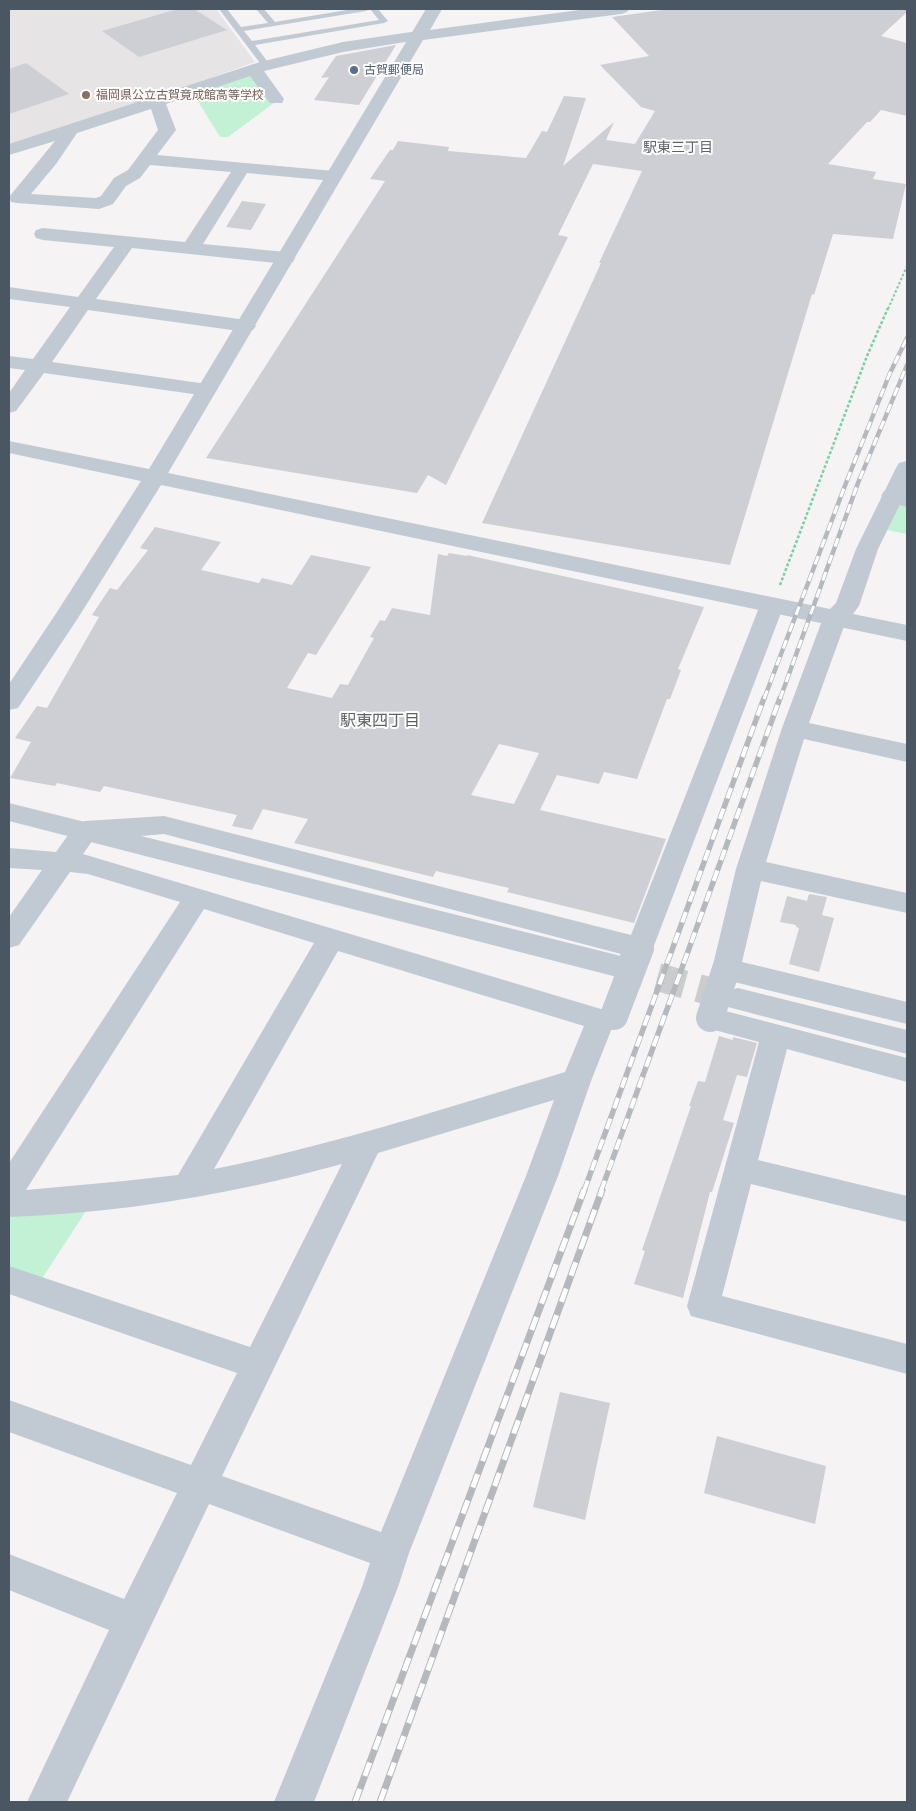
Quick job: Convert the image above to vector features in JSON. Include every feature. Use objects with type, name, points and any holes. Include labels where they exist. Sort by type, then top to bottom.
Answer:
[{"type":"street","points":[[9,702],[60,627],[154,479],[434,9]]},
{"type":"street","points":[[9,150],[260,67],[343,47],[621,9]]},
{"type":"street","points":[[260,67],[276,99]]},
{"type":"street","points":[[70,131],[50,160],[17,198],[99,204],[107,200],[120,182],[134,174],[167,130],[157,101]]},
{"type":"street","points":[[146,159],[334,176]]},
{"type":"street","points":[[190,249],[242,168]]},
{"type":"street","points":[[43,234],[286,258]]},
{"type":"street","points":[[9,407],[126,242]]},
{"type":"street","points":[[9,293],[246,326]]},
{"type":"street","points":[[9,362],[208,390]]},
{"type":"street","points":[[9,447],[154,479],[907,633]]},
{"type":"street","points":[[907,468],[900,498],[867,549],[847,606],[834,618],[795,728],[750,869],[726,969],[710,1018],[907,1070]]},
{"type":"street","points":[[294,1802],[380,1588],[391,1553],[542,1176],[576,1081],[608,1018],[640,948],[772,605]]},
{"type":"street","points":[[795,728],[907,753]]},
{"type":"street","points":[[9,812],[617,966]]},
{"type":"street","points":[[85,832],[164,825],[640,948]]},
{"type":"street","points":[[9,938],[85,832]]},
{"type":"street","points":[[9,858],[88,864],[331,938],[608,1018]]},
{"type":"street","points":[[750,869],[907,903]]},
{"type":"street","points":[[9,1189],[197,898]]},
{"type":"street","points":[[188,1186],[331,938]]},
{"type":"street","points":[[726,969],[907,1013]]},
{"type":"street","points":[[738,999],[907,1042]]},
{"type":"street","points":[[776,1035],[703,1306],[907,1359]]},
{"type":"street","points":[[9,1204],[92,1198],[188,1186],[238,1177],[367,1144],[576,1081]]},
{"type":"street","points":[[47,1802],[133,1621],[367,1144]]},
{"type":"street","points":[[741,1169],[907,1209]]},
{"type":"street","points":[[9,1280],[258,1365]]},
{"type":"street","points":[[9,1416],[391,1553]]},
{"type":"street","points":[[9,1572],[133,1621]]},
{"type":"lane","points":[[223,9],[249,44],[260,67]]},
{"type":"lane","points":[[260,9],[273,24]]},
{"type":"lane","points":[[239,30],[366,9]]},
{"type":"lane","points":[[249,44],[384,21],[374,9]]},
{"type":"path","points":[[772,605],[867,356],[907,266]]},
{"type":"shaded area","name":"福岡県公立古賀竟成館高等学校","points":[[9,9],[216,9],[255,62],[70,129],[9,145]]},
{"type":"green space","points":[[253,73],[275,102],[228,137],[220,137],[193,93]]},
{"type":"green space","points":[[907,504],[907,534],[887,530],[897,505]]},
{"type":"green space","points":[[86,1211],[41,1280],[9,1269],[9,1214]]},
{"type":"building","points":[[178,9],[194,9],[227,30],[139,57],[102,31]]},
{"type":"building","points":[[669,9],[907,9],[907,12],[881,36],[907,43],[907,116],[881,110],[870,122],[867,122],[828,164],[876,172],[873,179],[906,184],[893,239],[833,234],[814,295],[812,294],[730,565],[482,523],[642,171],[593,164],[558,235],[568,237],[446,485],[428,475],[417,493],[206,458],[385,181],[370,179],[398,141],[449,147],[448,151],[526,158],[542,131],[547,132],[564,96],[586,98],[563,166],[614,122],[606,140],[635,144],[655,111],[641,107],[600,65],[649,56],[612,17]]},
{"type":"building","name":"古賀郵便局","points":[[396,45],[359,105],[314,100],[329,77],[321,78],[336,56]]},
{"type":"building","points":[[26,63],[69,94],[9,114],[9,69]]},
{"type":"building","points":[[242,201],[266,204],[251,230],[226,227]]},
{"type":"building","points":[[155,527],[221,542],[201,570],[259,583],[262,578],[292,585],[311,555],[371,567],[316,655],[308,653],[287,688],[332,698],[340,684],[348,685],[374,638],[370,637],[380,620],[385,621],[392,608],[430,615],[438,554],[447,556],[449,553],[467,555],[704,607],[678,669],[681,670],[670,699],[667,699],[637,779],[604,772],[599,784],[557,775],[540,810],[666,839],[634,923],[507,892],[509,888],[436,871],[433,877],[294,843],[308,819],[263,809],[252,830],[232,826],[237,815],[104,786],[100,792],[57,783],[55,786],[10,778],[31,742],[15,738],[37,706],[47,708],[99,617],[92,615],[110,588],[117,590],[148,550],[140,548]],"holes":[[[499,744],[539,753],[514,804],[471,795]]]},
{"type":"building","points":[[809,894],[827,897],[822,915],[834,918],[819,972],[789,964],[799,928],[796,925],[780,922],[787,896],[807,901]]},
{"type":"building","points":[[719,1036],[733,1040],[733,1037],[757,1043],[747,1077],[737,1075],[723,1120],[734,1123],[712,1192],[710,1192],[683,1298],[634,1284],[645,1251],[642,1250],[691,1106],[689,1106],[698,1081],[705,1082]]},
{"type":"building","points":[[560,1392],[610,1403],[585,1520],[533,1507]]},
{"type":"building","points":[[717,1436],[826,1466],[815,1524],[704,1493]]},
{"type":"tunnel","points":[[617,966],[738,999]]},
{"type":"railway","points":[[764,699],[846,483],[890,373],[907,338]]},
{"type":"railway","points":[[780,699],[858,483],[907,365]]},
{"type":"railway","points":[[584,1191],[764,698]]},
{"type":"railway","points":[[601,1191],[780,698]]},
{"type":"railway","points":[[355,1802],[584,1190]]},
{"type":"railway","points":[[380,1802],[602,1190]]},
{"type":"place","name":"古賀郵便局","points":[[354,70]]},
{"type":"place","name":"福岡県公立古賀竟成館高等学校","points":[[86,95]]},
{"type":"district","name":"駅東三丁目","points":[[678,147]]},
{"type":"district","name":"駅東四丁目","points":[[380,720]]}]
